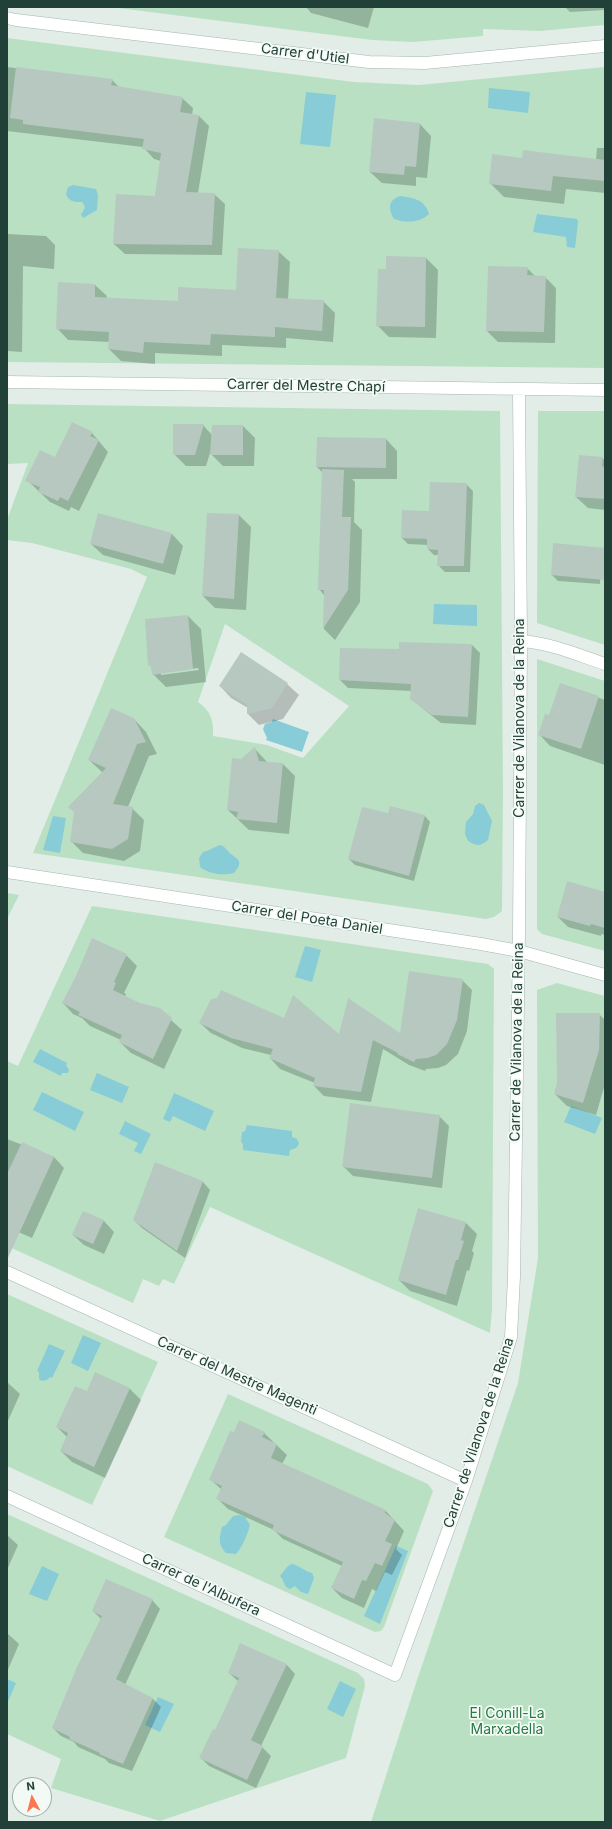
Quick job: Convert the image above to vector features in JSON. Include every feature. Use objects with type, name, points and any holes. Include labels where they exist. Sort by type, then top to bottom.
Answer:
[{"type":"street","name":"Carrer d'Utiel","points":[[7,18],[369,62],[426,62],[605,46]]},
{"type":"street","name":"Carrer del Mestre Chapí","points":[[7,382],[605,390]]},
{"type":"street","name":"Carrer de Vilanova de la Reina","points":[[395,1675],[466,1481],[511,1336],[514,1278],[519,951],[521,642],[519,390]]},
{"type":"street","points":[[521,642],[534,642],[605,664]]},
{"type":"street","name":"Carrer del Poeta Daniel","points":[[7,872],[519,951],[605,974]]},
{"type":"street","name":"Carrer del Mestre Magenti","points":[[7,1272],[466,1481]]},
{"type":"street","name":"Carrer de l'Albufera","points":[[7,1496],[395,1675]]},
{"type":"green space","points":[[110,7],[605,7],[605,25],[540,31],[483,29],[483,36],[413,42],[372,40]]},
{"type":"green space","points":[[7,38],[354,82],[419,85],[605,67],[605,368],[7,362]]},
{"type":"green space","points":[[7,404],[500,411],[503,790],[502,911],[494,917],[486,919],[33,853],[147,577],[131,569],[32,543],[7,540],[7,520],[28,463],[7,464]],"holes":[[[225,624],[349,706],[303,758],[267,745],[213,736],[211,717],[206,709],[198,702]]]},
{"type":"green space","points":[[538,411],[605,411],[605,645],[537,623]]},
{"type":"green space","points":[[537,659],[605,681],[605,951],[542,934],[537,929]]},
{"type":"green space","points":[[7,893],[19,895],[7,919]]},
{"type":"green space","points":[[92,906],[488,964],[494,969],[492,1309],[490,1333],[210,1207],[174,1284],[163,1279],[159,1286],[143,1279],[133,1303],[7,1246],[7,1061],[18,1066]]},
{"type":"green space","name":"El Conill-La Marxadella","points":[[557,983],[605,996],[605,1822],[371,1822],[416,1683],[518,1383],[538,1258],[537,990]]},
{"type":"green space","points":[[7,1294],[158,1362],[92,1505],[7,1466]]},
{"type":"green space","points":[[228,1394],[428,1484],[433,1491],[384,1627],[381,1631],[375,1632],[164,1537]]},
{"type":"green space","points":[[7,1514],[358,1673],[364,1679],[365,1686],[346,1758],[160,1821],[52,1788],[61,1759],[7,1734]]},
{"type":"water","points":[[489,88],[530,92],[528,113],[488,108]]},
{"type":"water","points":[[306,92],[336,95],[330,147],[300,144]]},
{"type":"water","points":[[73,185],[96,189],[98,195],[97,210],[83,218],[81,214],[84,204],[82,202],[74,202],[70,200],[66,194],[68,187]]},
{"type":"water","points":[[400,196],[418,200],[425,205],[429,214],[417,221],[403,221],[394,219],[390,205],[393,200]]},
{"type":"water","points":[[537,214],[577,219],[578,222],[575,248],[567,247],[566,237],[533,232]]},
{"type":"water","points":[[434,604],[477,605],[477,626],[433,624]]},
{"type":"water","points":[[273,719],[309,732],[302,752],[266,740],[267,738],[263,729],[265,724],[272,722]]},
{"type":"water","points":[[479,803],[484,805],[492,821],[488,840],[483,844],[478,845],[468,841],[465,834],[466,822],[473,814],[475,806]]},
{"type":"water","points":[[53,816],[66,818],[60,853],[43,850]]},
{"type":"water","points":[[221,845],[239,862],[239,865],[234,873],[216,874],[200,867],[199,858],[203,852]]},
{"type":"water","points":[[305,946],[321,950],[312,982],[295,977]]},
{"type":"water","points":[[40,1049],[67,1063],[66,1065],[69,1070],[68,1073],[62,1073],[61,1076],[33,1062]]},
{"type":"water","points":[[97,1073],[129,1087],[122,1103],[90,1090]]},
{"type":"water","points":[[42,1092],[84,1112],[75,1131],[33,1110]]},
{"type":"water","points":[[174,1093],[214,1111],[205,1131],[173,1116],[170,1122],[163,1119]]},
{"type":"water","points":[[571,1106],[602,1118],[595,1134],[564,1122]]},
{"type":"water","points":[[125,1121],[151,1134],[141,1154],[134,1151],[138,1143],[119,1134]]},
{"type":"water","points":[[247,1125],[292,1131],[292,1137],[297,1139],[299,1144],[296,1148],[290,1150],[289,1156],[243,1150],[243,1144],[241,1142],[242,1132],[245,1131]]},
{"type":"water","points":[[83,1335],[101,1343],[88,1371],[71,1363]]},
{"type":"water","points":[[49,1344],[65,1351],[52,1378],[50,1377],[47,1380],[42,1381],[39,1379],[39,1372],[37,1371]]},
{"type":"water","points":[[239,1515],[245,1517],[250,1525],[248,1532],[243,1544],[236,1554],[226,1553],[220,1541],[222,1527],[226,1525],[233,1516]]},
{"type":"water","points":[[396,1546],[408,1551],[380,1624],[364,1616]]},
{"type":"water","points":[[291,1564],[312,1573],[314,1578],[308,1594],[301,1592],[295,1586],[290,1589],[285,1585],[280,1576]]},
{"type":"water","points":[[42,1566],[59,1574],[47,1601],[29,1594]]},
{"type":"water","points":[[7,1679],[16,1683],[7,1704]]},
{"type":"water","points":[[340,1681],[356,1689],[343,1717],[327,1709]]},
{"type":"water","points":[[158,1697],[174,1704],[160,1732],[145,1725]]},
{"type":"building","points":[[16,67],[113,79],[111,85],[183,97],[180,112],[199,115],[186,192],[215,193],[212,245],[113,244],[116,194],[155,196],[161,153],[142,149],[144,139],[23,124],[23,120],[10,118]]},
{"type":"building","points":[[374,118],[420,123],[416,167],[405,166],[404,175],[369,172]]},
{"type":"building","points":[[523,150],[605,160],[605,181],[553,176],[551,191],[489,184],[492,154],[522,158]]},
{"type":"building","points":[[238,248],[279,250],[276,298],[324,300],[322,331],[275,327],[275,337],[211,334],[210,345],[144,342],[143,353],[108,349],[109,332],[56,329],[58,282],[95,284],[95,297],[178,301],[178,287],[236,290]]},
{"type":"building","points":[[386,256],[426,257],[425,327],[376,326],[378,269],[386,269]]},
{"type":"building","points":[[488,266],[528,267],[527,275],[546,276],[544,332],[486,331]]},
{"type":"building","points":[[72,422],[93,432],[90,436],[99,440],[68,501],[60,497],[58,501],[38,492],[40,487],[25,481],[40,450],[55,457]]},
{"type":"building","points":[[173,424],[204,424],[195,455],[173,455]]},
{"type":"building","points":[[212,425],[243,425],[243,455],[210,455]]},
{"type":"building","points":[[317,437],[386,438],[386,468],[316,467]]},
{"type":"building","points":[[579,455],[603,457],[602,466],[605,467],[605,499],[575,497]]},
{"type":"building","points":[[322,469],[344,470],[342,517],[351,517],[348,590],[323,629],[324,590],[318,590]]},
{"type":"building","points":[[430,482],[467,483],[464,566],[437,566],[438,550],[427,549],[427,539],[401,538],[402,510],[429,511]]},
{"type":"building","points":[[98,513],[172,533],[163,564],[90,544]]},
{"type":"building","points":[[207,513],[239,514],[234,599],[202,596]]},
{"type":"building","points":[[553,543],[605,548],[605,580],[551,575]]},
{"type":"building","points":[[188,615],[193,669],[152,675],[151,667],[148,665],[145,619]]},
{"type":"building","points":[[399,642],[472,644],[468,717],[432,715],[410,699],[411,684],[339,680],[340,648],[399,649]]},
{"type":"building","points":[[241,652],[288,683],[272,708],[247,714],[247,705],[219,686]]},
{"type":"building","points":[[560,683],[599,696],[581,749],[538,735],[545,714],[549,715]]},
{"type":"building","points":[[111,708],[134,718],[146,742],[137,744],[113,804],[133,807],[128,839],[112,849],[70,842],[74,812],[68,807],[106,768],[88,760]]},
{"type":"building","points":[[255,747],[259,761],[283,763],[277,823],[236,819],[238,812],[227,810],[232,758],[241,759]]},
{"type":"building","points":[[390,806],[425,815],[409,876],[348,859],[362,807],[388,813]]},
{"type":"building","points":[[567,881],[605,892],[605,928],[591,924],[590,926],[557,917]]},
{"type":"building","points":[[92,938],[127,954],[114,982],[116,983],[113,990],[140,1003],[160,1008],[172,1018],[153,1059],[119,1042],[122,1035],[78,1015],[80,1012],[62,1003],[76,976]]},
{"type":"building","points":[[409,971],[463,979],[457,1020],[447,1044],[436,1055],[416,1059],[414,1062],[373,1040],[361,1092],[313,1086],[315,1078],[269,1058],[273,1049],[231,1038],[199,1023],[211,999],[217,998],[221,990],[284,1018],[293,995],[339,1034],[348,998],[400,1033]]},
{"type":"building","points":[[556,1013],[600,1013],[599,1050],[583,1103],[554,1094],[557,1083]]},
{"type":"building","points":[[350,1103],[440,1115],[432,1178],[342,1167]]},
{"type":"building","points":[[22,1142],[54,1157],[7,1260],[7,1174]]},
{"type":"building","points":[[155,1162],[203,1181],[177,1251],[133,1220]]},
{"type":"building","points":[[418,1208],[466,1222],[461,1240],[464,1241],[458,1260],[456,1260],[446,1295],[398,1280]]},
{"type":"building","points":[[83,1211],[104,1220],[93,1244],[72,1235]]},
{"type":"building","points":[[95,1372],[130,1388],[94,1467],[60,1451],[68,1433],[56,1427],[75,1386],[87,1391]]},
{"type":"building","points":[[239,1420],[265,1432],[262,1437],[277,1444],[271,1458],[386,1510],[385,1513],[395,1520],[385,1541],[392,1544],[382,1566],[375,1563],[366,1581],[362,1580],[354,1599],[331,1588],[343,1562],[272,1530],[274,1525],[216,1499],[222,1486],[209,1480],[230,1431],[234,1432]]},
{"type":"building","points":[[106,1579],[153,1599],[116,1679],[153,1698],[123,1764],[69,1739],[70,1737],[52,1728],[77,1667],[102,1616],[92,1611]]},
{"type":"building","points":[[240,1643],[287,1664],[251,1740],[263,1746],[247,1780],[199,1758],[213,1729],[215,1730],[239,1678],[228,1673]]}]
